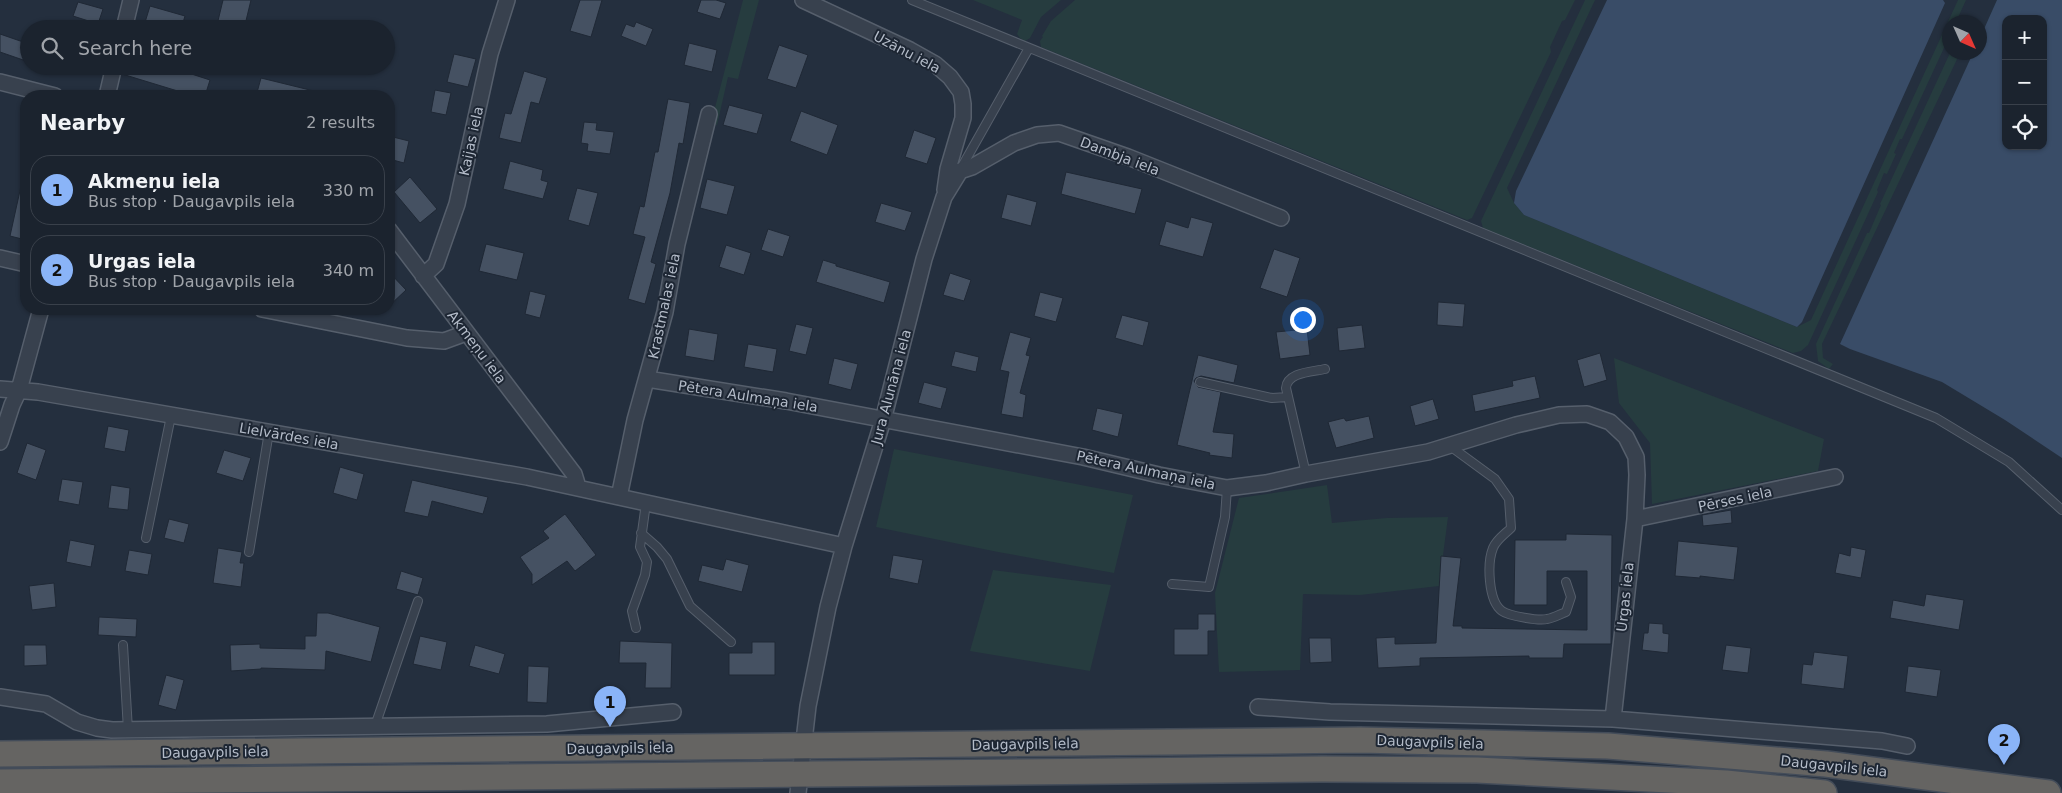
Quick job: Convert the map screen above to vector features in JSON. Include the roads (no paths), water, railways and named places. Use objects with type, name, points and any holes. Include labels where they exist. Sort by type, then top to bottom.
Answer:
[{"type":"highway","name":"Daugavpils iela","points":[[0,754],[1360,740],[1608,746],[1826,764],[2048,793]]},
{"type":"highway","name":"Daugavpils iela","points":[[0,782],[96,786],[800,783],[1322,768],[1477,770],[1726,783],[1824,793]]},
{"type":"street","points":[[126,20],[131,0]]},
{"type":"street","name":"Kaijas iela","points":[[424,276],[436,264],[457,204],[490,54],[507,0]]},
{"type":"street","name":"Uzānu iela","points":[[803,0],[910,50],[934,64],[950,77],[960,92],[963,104],[963,118],[948,169],[944,197]]},
{"type":"street","points":[[108,90],[112,75]]},
{"type":"street","points":[[0,82],[31,90]]},
{"type":"street","name":"Krastmalas iela","points":[[619,497],[635,420],[665,312],[677,244],[709,114]]},
{"type":"street","name":"Dambja iela","points":[[960,171],[972,167],[1014,143],[1037,135],[1059,134],[1128,157],[1281,218]]},
{"type":"street","name":"Jura Alunāna iela","points":[[800,783],[808,706],[828,606],[844,546],[883,420],[924,259],[944,197],[960,171]]},
{"type":"street","name":"Akmeņu iela","points":[[395,238],[574,474],[578,487]]},
{"type":"street","points":[[0,258],[20,263]]},
{"type":"street","points":[[0,442],[12,404],[19,390],[39,315]]},
{"type":"street","points":[[292,315],[407,338],[444,341],[466,333]]},
{"type":"street","name":"Pētera Aulmaņa iela","points":[[647,379],[786,401],[1083,457],[1159,475],[1227,488],[1266,483],[1428,452],[1516,425],[1559,415],[1587,414],[1610,422],[1626,437],[1636,458],[1637,475]]},
{"type":"street","name":"Lielvārdes iela","points":[[0,389],[19,390],[269,432],[578,487]]},
{"type":"street","name":"Urgas iela","points":[[1613,719],[1635,519],[1637,475]]},
{"type":"street","name":"Pērses iela","points":[[1635,519],[1835,477]]},
{"type":"street","points":[[578,487],[844,546]]},
{"type":"street","points":[[0,697],[46,704],[77,722],[96,728],[128,730],[547,724],[673,712]]},
{"type":"street","points":[[1258,707],[1330,712],[1613,719],[1882,741],[1907,746]]},
{"type":"lane","points":[[912,0],[1936,418],[2008,462],[2062,510]]},
{"type":"lane","name":"Jura Alunāna iela","points":[[960,171],[1029,48]]},
{"type":"lane","points":[[1306,474],[1286,382],[1291,377],[1325,369]]},
{"type":"lane","points":[[1200,382],[1272,398],[1288,397]]},
{"type":"lane","points":[[146,538],[172,416]]},
{"type":"lane","points":[[249,552],[269,432]]},
{"type":"lane","points":[[1450,446],[1495,479],[1509,499],[1511,528],[1493,548],[1489,583],[1493,599],[1501,611],[1516,616],[1546,620],[1566,612],[1571,598],[1566,582]]},
{"type":"lane","points":[[1172,584],[1209,587],[1225,517],[1227,488]]},
{"type":"lane","points":[[636,628],[632,611],[645,575],[647,562],[640,548],[646,503]]},
{"type":"lane","points":[[641,533],[658,547],[667,559],[690,606],[731,642]]},
{"type":"lane","points":[[375,726],[418,601]]},
{"type":"lane","points":[[123,645],[128,730]]},
{"type":"water","points":[[1607,0],[1943,0],[1945,3],[1802,322],[1797,327],[1524,215],[1514,203],[1516,191]]},
{"type":"water","points":[[1997,0],[2062,0],[2062,458],[2005,420],[1942,382],[1840,344],[1970,60],[1987,60],[1987,22]]},
{"type":"place","name":"Akmeņu iela","points":[[610,727]]},
{"type":"place","name":"Urgas iela","points":[[2004,765]]}]
